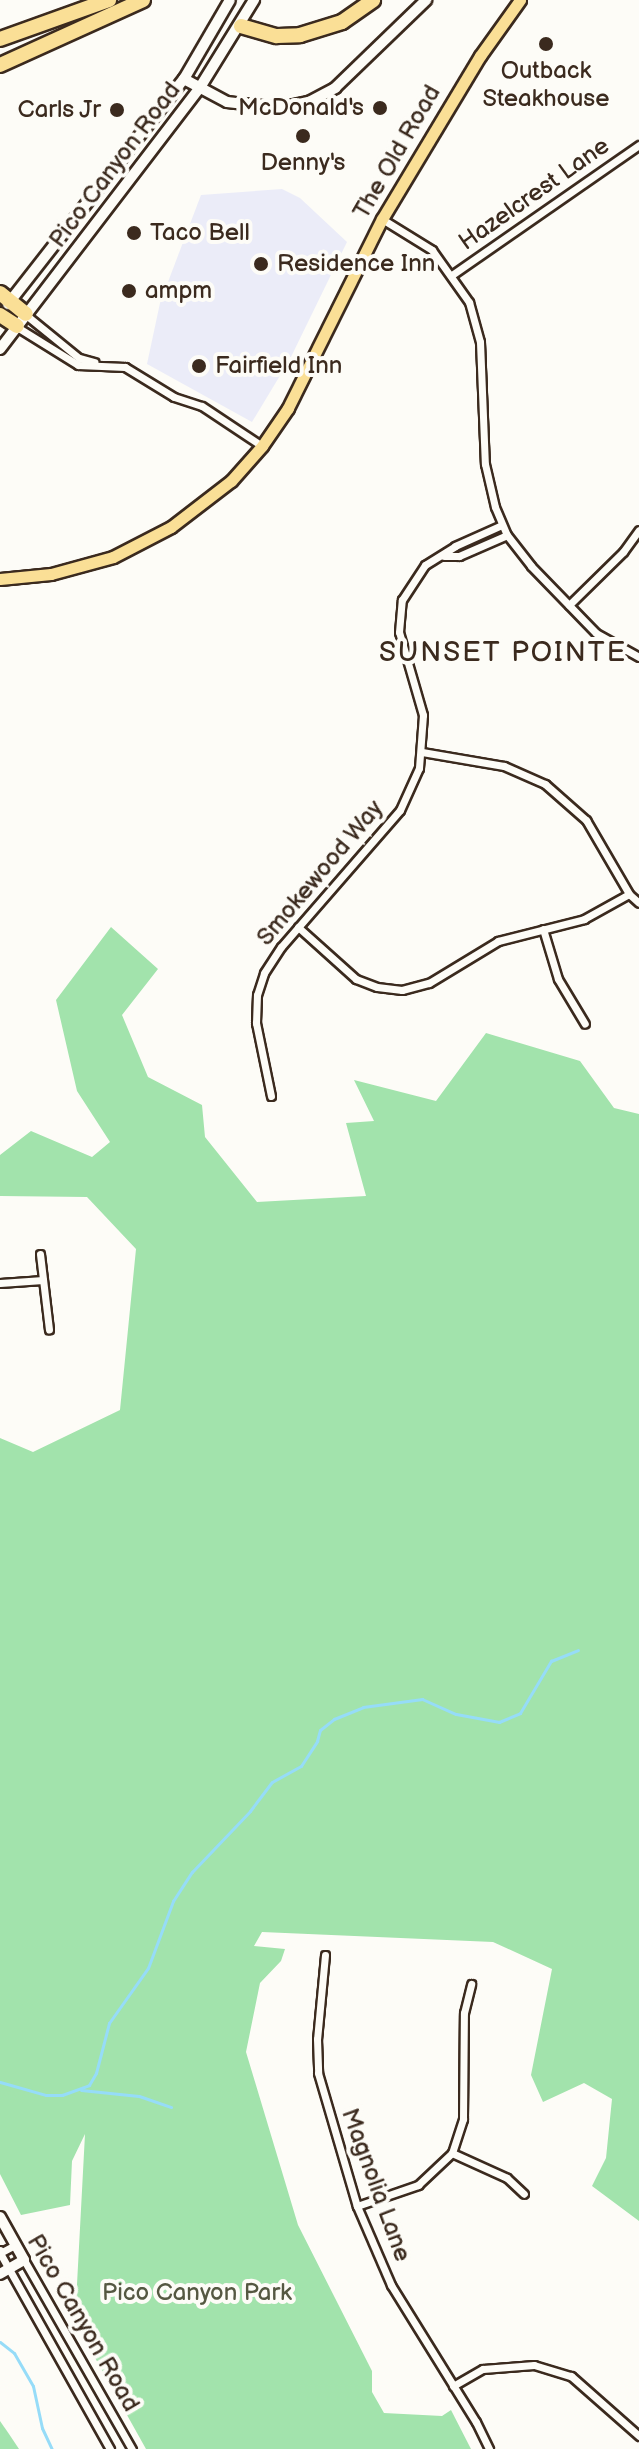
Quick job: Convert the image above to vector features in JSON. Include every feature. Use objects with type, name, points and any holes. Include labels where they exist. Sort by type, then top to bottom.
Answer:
[{"type":"highway","points":[[0,39],[109,0]]},
{"type":"highway","points":[[0,65],[143,0]]},
{"type":"highway","points":[[241,26],[277,36],[300,35],[342,22],[373,0]]},
{"type":"highway","points":[[5,297],[21,320]]},
{"type":"highway","points":[[0,315],[21,320]]},
{"type":"main road","name":"Pico Canyon Road","points":[[0,315],[5,297],[184,79],[230,0]]},
{"type":"main road","name":"Pico Canyon Road","points":[[0,349],[199,89],[241,26],[254,0]]},
{"type":"main road","points":[[184,79],[221,101],[280,108],[309,102],[346,78],[426,0]]},
{"type":"main road","name":"The Old Road","points":[[0,579],[72,569],[143,543],[195,510],[231,481],[262,446],[288,408],[382,219],[480,56],[520,0]]},
{"type":"main road","name":"Pico Canyon Road","points":[[0,2217],[24,2260]]},
{"type":"main road","points":[[4,2271],[24,2260]]},
{"type":"street","name":"Hazelcrest Lane","points":[[452,275],[639,145]]},
{"type":"street","points":[[382,219],[432,250],[452,275],[476,321],[485,464],[507,535],[596,633],[639,657]]},
{"type":"street","points":[[21,320],[79,358],[103,365]]},
{"type":"street","points":[[21,320],[78,365],[125,367],[174,397],[202,406],[262,446]]},
{"type":"street","name":"Smokewood Way","points":[[271,1096],[256,1023],[257,995],[270,962],[400,810],[422,752],[419,695],[400,642],[398,624],[409,585],[425,565],[444,556],[455,546],[502,525]]},
{"type":"street","points":[[569,605],[623,552],[639,530]]},
{"type":"street","name":"Smokewood Way","points":[[444,556],[459,556],[507,535]]},
{"type":"street","points":[[422,752],[504,766],[545,784],[586,820],[629,894],[639,903]]},
{"type":"street","points":[[298,927],[356,979],[387,989],[402,990],[429,983],[498,941],[592,915],[629,894]]},
{"type":"street","points":[[543,929],[558,979],[585,1024]]},
{"type":"street","points":[[40,1254],[49,1329]]},
{"type":"street","points":[[0,1283],[43,1280]]},
{"type":"street","name":"Magnolia Lane","points":[[325,1955],[317,2039],[318,2073],[357,2206],[391,2285],[489,2449]]},
{"type":"street","points":[[357,2206],[418,2185],[452,2153],[463,2119],[464,2013],[471,1984]]},
{"type":"street","points":[[452,2153],[507,2178],[524,2194]]},
{"type":"street","points":[[0,2253],[15,2245]]},
{"type":"street","name":"Pico Canyon Road","points":[[0,2253],[4,2271],[110,2449]]},
{"type":"street","name":"Pico Canyon Road","points":[[24,2260],[132,2449]]},
{"type":"street","points":[[453,2386],[483,2369],[534,2365],[571,2376],[639,2436]]},
{"type":"shaded area","points":[[282,189],[300,198],[347,242],[290,359],[252,422],[147,364],[160,303],[201,195]]},
{"type":"green space","name":"Pico Canyon Park","points":[[111,927],[158,969],[122,1015],[148,1077],[202,1105],[205,1137],[257,1202],[366,1196],[346,1123],[374,1121],[354,1080],[436,1101],[486,1033],[580,1061],[614,1108],[639,1114],[639,2221],[592,2186],[606,2158],[612,2099],[584,2083],[543,2102],[531,2075],[552,1969],[493,1942],[262,1932],[254,1946],[285,1949],[281,1961],[260,1983],[246,2052],[298,2225],[372,2371],[372,2392],[384,2413],[442,2416],[451,2410],[471,2449],[146,2449],[75,2322],[85,2134],[72,2161],[70,2205],[21,2215],[0,2174],[0,1438],[33,1452],[120,1410],[136,1249],[87,1197],[0,1196],[0,1155],[31,1131],[92,1157],[110,1142],[77,1091],[56,1000]]},
{"type":"green space","points":[[0,2421],[9,2434],[19,2449],[0,2449]]},
{"type":"waterway","points":[[0,2082],[46,2095],[62,2095],[89,2085],[96,2073],[109,2023],[148,1968],[173,1901],[192,1872],[250,1811],[272,1782],[301,1766],[317,1741],[320,1730],[334,1719],[363,1707],[422,1699],[456,1714],[499,1722],[520,1713],[551,1661],[578,1650]]},
{"type":"waterway","points":[[81,2090],[139,2096],[171,2107]]},
{"type":"waterway","points":[[0,2342],[14,2353],[33,2386],[42,2428],[52,2449]]},
{"type":"place","name":"Outback Steakhouse","points":[[546,44]]},
{"type":"place","name":"McDonald's","points":[[380,108]]},
{"type":"place","name":"Carls Jr","points":[[117,110]]},
{"type":"place","name":"Denny's","points":[[303,136]]},
{"type":"place","name":"Taco Bell","points":[[134,233]]},
{"type":"place","name":"Residence Inn","points":[[261,264]]},
{"type":"place","name":"ampm","points":[[129,291]]},
{"type":"place","name":"Fairfield Inn","points":[[199,366]]},
{"type":"district","name":"SUNSET POINTE","points":[[503,653]]}]
